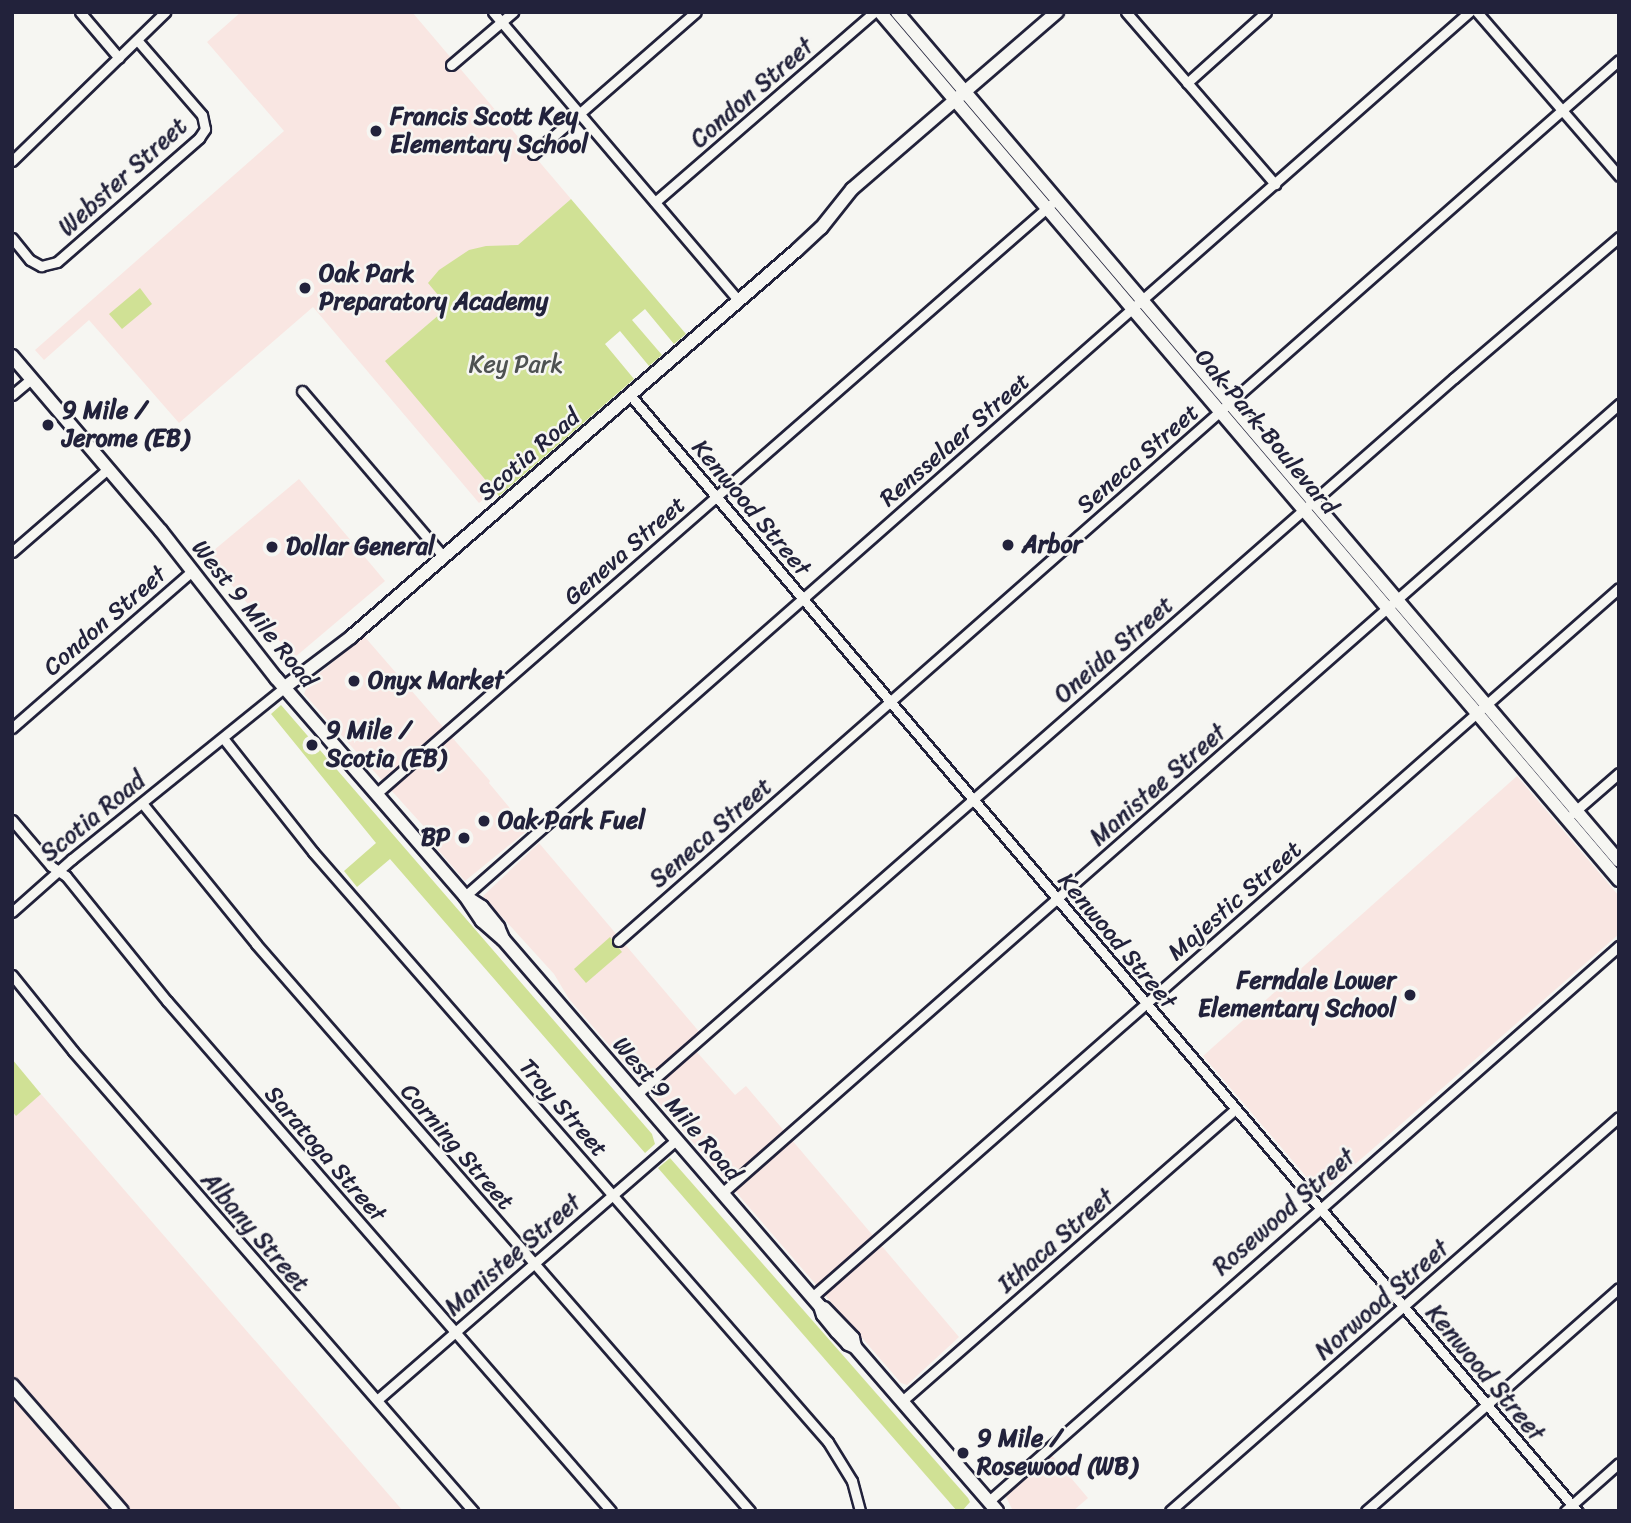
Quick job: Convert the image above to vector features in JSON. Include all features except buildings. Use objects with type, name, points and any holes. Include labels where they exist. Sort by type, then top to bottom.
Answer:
[{"type":"street","points":[[80,12],[119,58]]},
{"type":"street","points":[[12,161],[165,12]]},
{"type":"street","points":[[493,12],[738,300]]},
{"type":"street","points":[[451,65],[513,12]]},
{"type":"street","points":[[533,154],[696,12]]},
{"type":"street","name":"Condon Street","points":[[655,202],[874,12]]},
{"type":"street","name":"Oak Park Boulevard","points":[[880,12],[960,96],[1052,202],[1572,815],[1619,880]]},
{"type":"street","name":"Oak Park Boulevard","points":[[897,12],[960,96]]},
{"type":"street","name":"Scotia Road","points":[[12,912],[285,687],[341,646],[816,233],[852,189],[1057,12]]},
{"type":"street","points":[[1126,12],[1275,184]]},
{"type":"street","points":[[1187,83],[1266,12]]},
{"type":"street","name":"Rensselaer Street","points":[[465,896],[1469,12]]},
{"type":"street","points":[[1477,12],[1619,176]]},
{"type":"street","name":"Webster Street","points":[[12,239],[30,260],[41,266],[57,262],[205,130],[202,115],[137,40]]},
{"type":"street","name":"Seneca Street","points":[[618,941],[1619,60]]},
{"type":"street","name":"Geneva Street","points":[[377,793],[1052,202]]},
{"type":"street","name":"Oneida Street","points":[[637,1094],[1308,505],[1619,237]]},
{"type":"street","name":"West 9 Mile Road","points":[[12,356],[109,468],[285,687],[465,896],[482,908],[498,927],[503,940],[816,1302],[829,1310],[848,1331],[855,1347],[993,1506]]},
{"type":"street","points":[[12,394],[32,378]]},
{"type":"street","points":[[302,391],[444,556]]},
{"type":"street","name":"Kenwood Street","points":[[630,395],[1404,1306],[1571,1509]]},
{"type":"street","name":"Manistee Street","points":[[722,1194],[1619,404]]},
{"type":"street","points":[[12,552],[109,468]]},
{"type":"street","name":"Condon Street","points":[[12,728],[193,570]]},
{"type":"street","name":"Majestic Street","points":[[816,1302],[1146,1004],[1619,588]]},
{"type":"street","name":"Troy Street","points":[[223,738],[313,852],[828,1442],[852,1481],[860,1511]]},
{"type":"street","points":[[1572,815],[1619,772]]},
{"type":"street","name":"Corning Street","points":[[142,803],[265,955],[750,1511]]},
{"type":"street","name":"Oak Park Boulevard","points":[[1572,815],[1619,861]]},
{"type":"street","name":"Saratoga Street","points":[[12,820],[66,876],[167,1001],[611,1511]]},
{"type":"street","name":"Rosewood Street","points":[[979,1511],[993,1506],[1320,1208],[1619,946]]},
{"type":"street","name":"Albany Street","points":[[12,975],[81,1061],[473,1511]]},
{"type":"street","name":"Ithaca Street","points":[[902,1401],[1236,1109]]},
{"type":"street","name":"Norwood Street","points":[[1170,1511],[1619,1117]]},
{"type":"street","name":"Manistee Street","points":[[377,1400],[676,1140]]},
{"type":"street","points":[[1366,1511],[1619,1289]]},
{"type":"street","points":[[12,1385],[122,1511]]},
{"type":"street","points":[[1571,1509],[1619,1464]]},
{"type":"shaded area","points":[[241,12],[412,12],[571,199],[386,361],[494,490],[479,503],[313,307],[179,423],[89,320],[44,360],[35,350],[284,131],[207,42]]},
{"type":"shaded area","points":[[299,479],[385,581],[294,658],[207,556]]},
{"type":"shaded area","points":[[364,636],[490,781],[528,830],[465,881],[427,837],[428,831],[304,694],[308,683]]},
{"type":"shaded area","name":"Ferndale Lower Elementary School","points":[[1517,776],[1619,896],[1619,934],[1321,1194],[1203,1056]]},
{"type":"shaded area","points":[[539,843],[707,1041],[696,1051],[735,1095],[746,1086],[959,1337],[907,1385],[901,1383],[569,999],[554,974],[483,896]]},
{"type":"shaded area","points":[[41,1094],[403,1511],[12,1511],[12,1111],[16,1115]]},
{"type":"shaded area","points":[[1049,1452],[1088,1498],[1073,1511],[1013,1511],[1005,1495]]},
{"type":"green space","name":"Key Park","points":[[571,199],[686,334],[674,344],[645,309],[632,320],[662,355],[649,366],[620,331],[605,344],[634,379],[499,496],[385,361],[448,307],[428,283],[439,270],[469,250],[486,246],[518,245]]},
{"type":"green space","points":[[140,288],[152,304],[122,329],[109,314]]},
{"type":"green space","points":[[281,705],[652,1134],[655,1144],[645,1153],[390,859],[357,887],[344,871],[376,843],[271,714]]},
{"type":"green space","points":[[610,937],[622,952],[586,983],[574,969]]},
{"type":"green space","points":[[12,1059],[41,1094],[16,1116],[12,1111]]},
{"type":"green space","points":[[670,1158],[968,1498],[970,1502],[962,1511],[957,1511],[658,1168]]},
{"type":"place","name":"Francis Scott Key Elementary School","points":[[376,131]]},
{"type":"place","name":"Oak Park Preparatory Academy","points":[[305,288]]},
{"type":"place","name":"9 Mile / Jerome (EB)","points":[[48,425]]},
{"type":"place","name":"Arbor","points":[[1008,545]]},
{"type":"place","name":"Dollar General","points":[[272,547]]},
{"type":"place","name":"Onyx Market","points":[[354,681]]},
{"type":"place","name":"9 Mile / Scotia (EB)","points":[[312,745]]},
{"type":"place","name":"Oak Park Fuel","points":[[484,821]]},
{"type":"place","name":"BP","points":[[464,838]]},
{"type":"place","name":"Ferndale Lower Elementary School","points":[[1410,995]]},
{"type":"place","name":"9 Mile / Rosewood (WB)","points":[[963,1453]]}]
